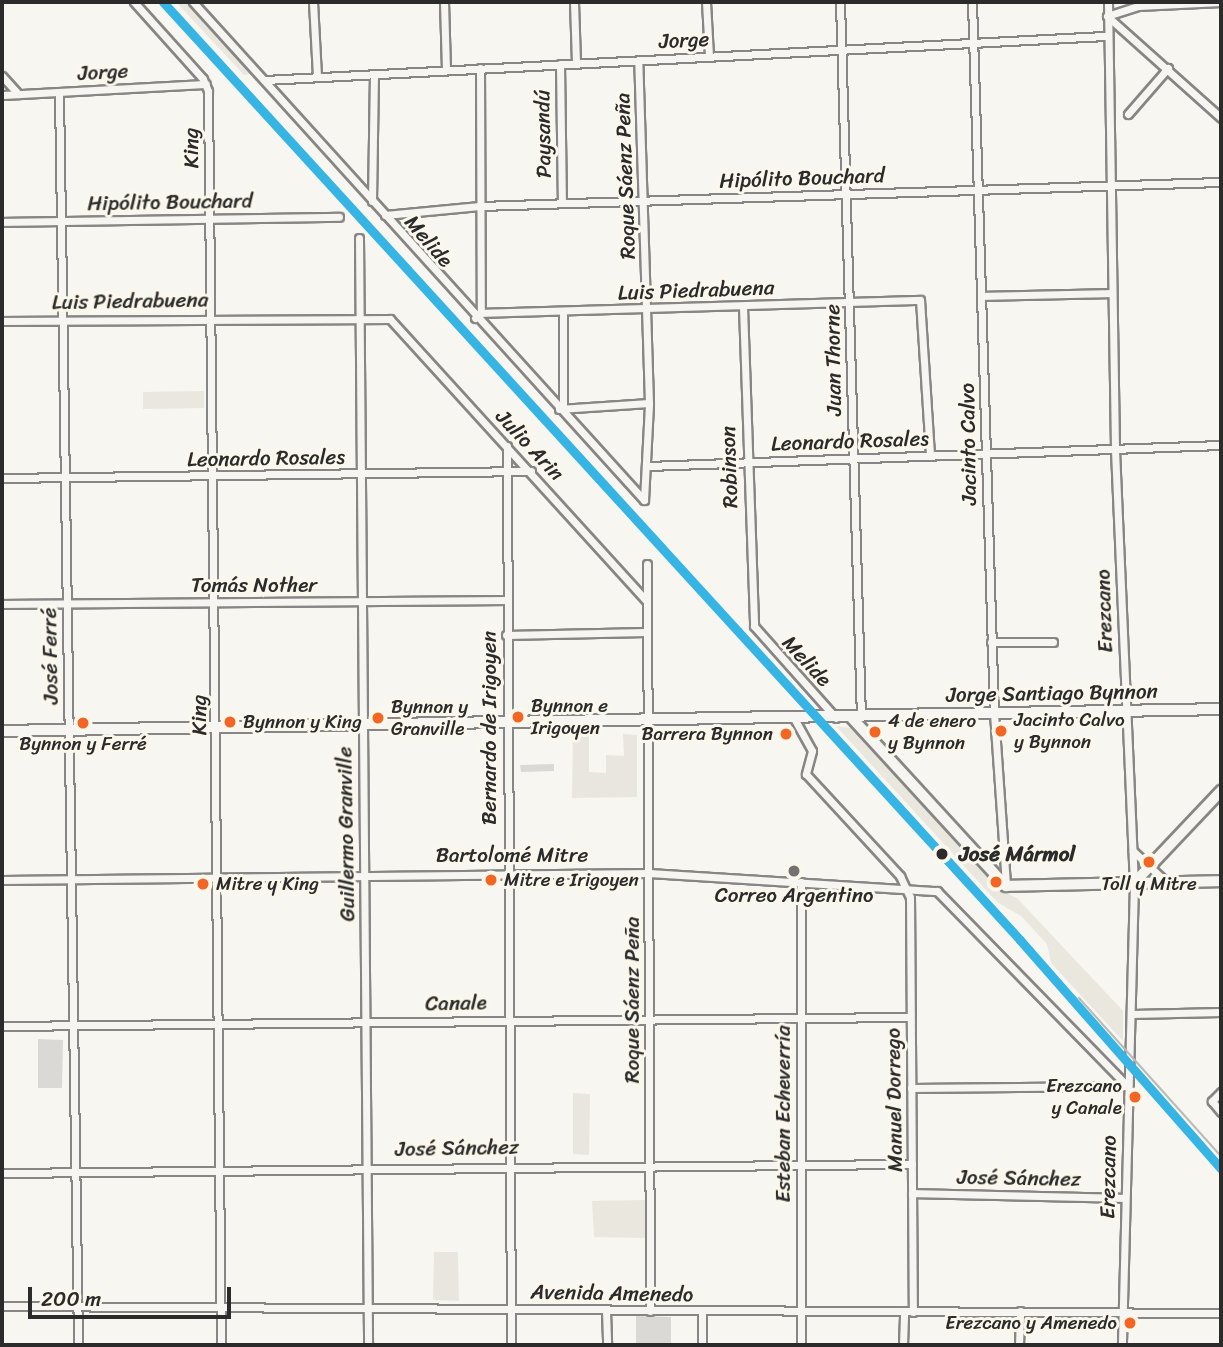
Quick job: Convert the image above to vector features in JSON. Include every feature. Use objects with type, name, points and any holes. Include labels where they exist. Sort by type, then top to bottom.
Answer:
[{"type":"street","points":[[134,2],[206,84]]},
{"type":"street","name":"Melide","points":[[193,2],[644,500]]},
{"type":"street","points":[[313,2],[317,77]]},
{"type":"street","points":[[444,2],[446,69]]},
{"type":"street","points":[[574,2],[576,62]]},
{"type":"street","points":[[706,2],[709,56]]},
{"type":"street","name":"Juan Thorne","points":[[840,2],[853,458],[856,717]]},
{"type":"street","name":"Jacinto Calvo","points":[[972,2],[991,642],[1006,886]]},
{"type":"street","name":"Erezcano","points":[[1108,2],[1105,36],[1115,450],[1135,883],[1132,1014],[1127,1086],[1122,1345]]},
{"type":"street","points":[[1107,16],[1138,6],[1221,2]]},
{"type":"street","points":[[1107,16],[1221,118]]},
{"type":"street","name":"Jorge","points":[[265,80],[1105,36]]},
{"type":"street","name":"Roque Sáenz Peña","points":[[638,60],[649,403],[648,466],[644,500]]},
{"type":"street","name":"Paysandú","points":[[559,64],[562,203]]},
{"type":"street","points":[[478,316],[480,68]]},
{"type":"street","points":[[1128,114],[1168,68]]},
{"type":"street","points":[[372,201],[374,74]]},
{"type":"street","points":[[2,76],[18,94]]},
{"type":"street","name":"Jorge","points":[[2,95],[206,84]]},
{"type":"street","name":"King","points":[[206,84],[217,728],[221,1345]]},
{"type":"street","name":"José Ferré","points":[[59,92],[78,1345]]},
{"type":"street","name":"Hipólito Bouchard","points":[[385,215],[480,206],[1221,182]]},
{"type":"street","name":"Hipólito Bouchard","points":[[2,222],[339,217]]},
{"type":"street","name":"Guillermo Granville","points":[[359,238],[368,1345]]},
{"type":"street","points":[[982,296],[1111,293]]},
{"type":"street","name":"Luis Piedrabuena","points":[[478,316],[920,300],[930,456]]},
{"type":"street","name":"Robinson","points":[[743,307],[746,462],[754,626]]},
{"type":"street","points":[[563,313],[561,408],[649,403]]},
{"type":"street","name":"Luis Piedrabuena","points":[[2,321],[386,317]]},
{"type":"street","name":"Julio Arin","points":[[386,317],[531,471],[646,600]]},
{"type":"street","name":"Leonardo Rosales","points":[[648,466],[1221,445]]},
{"type":"street","name":"Bernardo de Irigoyen","points":[[507,446],[511,1345]]},
{"type":"street","name":"Leonardo Rosales","points":[[2,478],[531,471]]},
{"type":"street","name":"Roque Sáenz Peña","points":[[647,564],[650,1311]]},
{"type":"street","name":"Tomás Nother","points":[[2,604],[506,600]]},
{"type":"street","name":"Melide","points":[[754,626],[836,718]]},
{"type":"street","points":[[506,635],[646,632]]},
{"type":"street","points":[[991,642],[1053,642]]},
{"type":"street","name":"Jorge Santiago Bynnon","points":[[2,731],[795,720],[1221,709]]},
{"type":"street","points":[[856,717],[1006,886],[1221,881]]},
{"type":"street","points":[[795,720],[813,751],[806,774],[908,887]]},
{"type":"street","points":[[1135,883],[1221,791]]},
{"type":"street","points":[[1133,851],[1166,882]]},
{"type":"street","name":"Bartolomé Mitre","points":[[2,880],[649,873],[908,887],[937,891],[1127,1086]]},
{"type":"street","name":"Esteban Echeverría","points":[[801,882],[801,1345]]},
{"type":"street","name":"Manuel Dorrego","points":[[903,1345],[909,1312],[912,1193],[908,887]]},
{"type":"street","points":[[1132,1014],[1221,1012]]},
{"type":"street","name":"Canale","points":[[2,1026],[910,1017]]},
{"type":"street","points":[[911,1088],[1127,1086]]},
{"type":"street","points":[[1221,1092],[1212,1101],[1221,1112]]},
{"type":"street","name":"José Sánchez","points":[[2,1172],[510,1165],[912,1164]]},
{"type":"street","name":"José Sánchez","points":[[912,1193],[1125,1198]]},
{"type":"street","name":"Avenida Amenedo","points":[[2,1307],[1221,1313]]},
{"type":"street","points":[[606,1311],[607,1345]]},
{"type":"street","points":[[702,1311],[702,1345]]},
{"type":"street","points":[[1019,1345],[1020,1311]]},
{"type":"shaded area","points":[[176,2],[188,2],[254,74],[244,75]]},
{"type":"shaded area","points":[[204,391],[204,408],[143,409],[143,392]]},
{"type":"shaded area","points":[[836,726],[851,728],[1002,891],[1017,898],[1123,1011],[1123,1041],[1051,963],[1047,944],[1021,916],[997,902]]},
{"type":"shaded area","points":[[573,734],[589,734],[589,772],[606,773],[606,755],[624,756],[623,734],[637,735],[637,797],[572,798]]},
{"type":"shaded area","points":[[573,1093],[590,1094],[589,1155],[573,1154]]},
{"type":"shaded area","points":[[645,1200],[646,1238],[594,1237],[592,1201]]},
{"type":"shaded area","points":[[434,1252],[458,1252],[459,1301],[433,1300]]},
{"type":"building","points":[[554,764],[554,771],[521,772],[520,765]]},
{"type":"building","points":[[38,1039],[63,1040],[62,1088],[38,1088]]},
{"type":"building","points":[[636,1316],[671,1317],[671,1345],[636,1345]]},
{"type":"railway","points":[[1079,998],[1221,1156]]},
{"type":"transit line","points":[[163,2],[1020,940],[1221,1169]]},
{"type":"place","name":"Bynnon e Irigoyen","points":[[518,717]]},
{"type":"place","name":"Bynnon y Granville","points":[[378,718]]},
{"type":"place","name":"Bynnon y King","points":[[230,722]]},
{"type":"place","name":"Bynnon y Ferré","points":[[83,723]]},
{"type":"place","name":"Jacinto Calvo y Bynnon","points":[[1001,731]]},
{"type":"place","name":"4 de enero y Bynnon","points":[[875,732]]},
{"type":"place","name":"Barrera Bynnon","points":[[786,734]]},
{"type":"place","name":"José Mármol","points":[[942,854]]},
{"type":"place","name":"Toll y Mitre","points":[[1149,862]]},
{"type":"place","name":"Correo Argentino","points":[[794,871]]},
{"type":"place","name":"Mitre e Irigoyen","points":[[491,880]]},
{"type":"place","name":"Mitre y King","points":[[203,884]]},
{"type":"place","name":"Erezcano y Canale","points":[[1135,1097]]},
{"type":"place","name":"Erezcano y Amenedo","points":[[1130,1323]]}]
